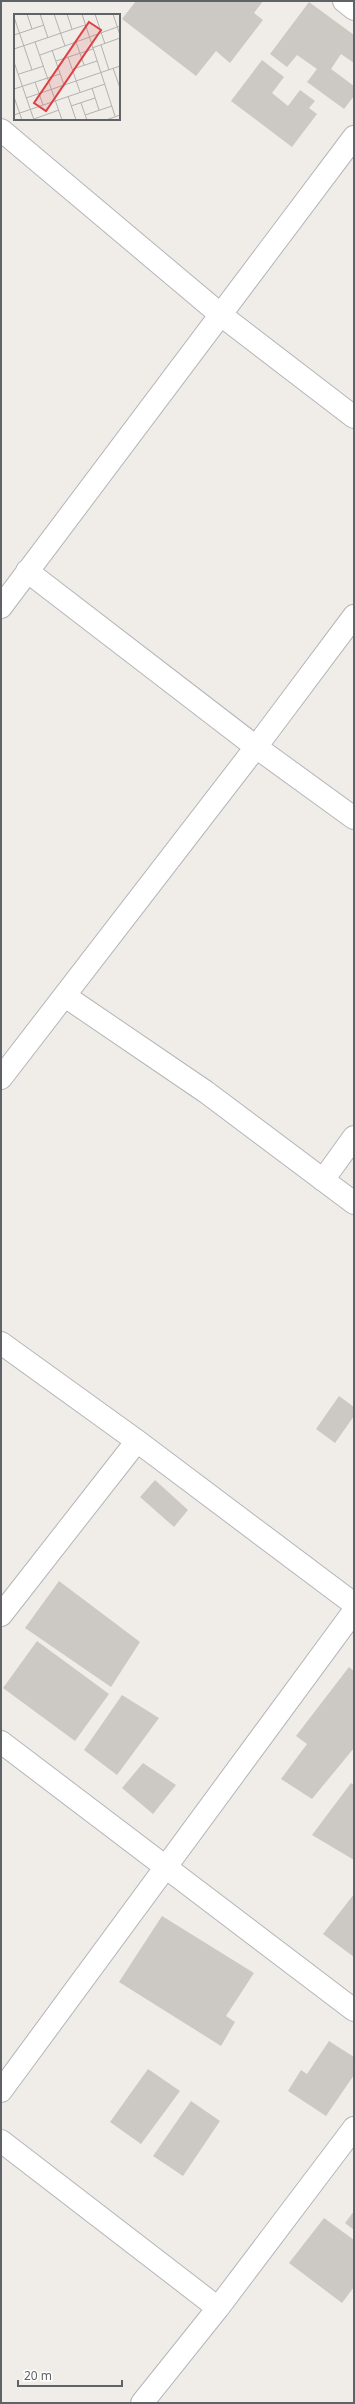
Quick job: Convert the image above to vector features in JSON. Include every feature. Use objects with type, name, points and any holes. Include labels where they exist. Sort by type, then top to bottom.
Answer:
[{"type":"street","points":[[344,1],[354,9]]},
{"type":"street","points":[[1,130],[221,315],[354,417]]},
{"type":"street","points":[[1,607],[354,137]]},
{"type":"street","points":[[27,571],[256,747],[354,818]]},
{"type":"street","points":[[1,1078],[256,747],[354,616]]},
{"type":"street","points":[[65,996],[206,1092],[354,1203]]},
{"type":"street","points":[[323,1180],[354,1137]]},
{"type":"street","points":[[1,1343],[137,1442],[354,1604]]},
{"type":"street","points":[[1,1615],[137,1442]]},
{"type":"street","points":[[1,2091],[354,1611]]},
{"type":"street","points":[[1,1742],[354,2010]]},
{"type":"street","points":[[142,2403],[218,2308],[354,2128]]},
{"type":"street","points":[[1,2141],[218,2308]]},
{"type":"building","points":[[136,1],[263,1],[254,13],[263,20],[230,63],[216,51],[196,76],[122,19]]},
{"type":"building","points":[[309,2],[354,35],[354,63],[341,54],[331,69],[354,86],[354,96],[344,109],[307,82],[317,69],[297,55],[287,67],[270,54]]},
{"type":"building","points":[[262,60],[284,77],[272,93],[288,106],[300,90],[315,101],[309,108],[317,114],[292,147],[231,101]]},
{"type":"building","points":[[339,1396],[354,1407],[354,1416],[335,1443],[316,1429]]},
{"type":"building","points":[[155,1480],[188,1510],[174,1527],[140,1497]]},
{"type":"building","points":[[59,1581],[140,1642],[111,1687],[25,1628]]},
{"type":"building","points":[[37,1641],[109,1694],[75,1741],[3,1688]]},
{"type":"building","points":[[349,1667],[354,1671],[354,1748],[312,1799],[281,1779],[307,1744],[296,1736]]},
{"type":"building","points":[[122,1695],[159,1718],[117,1775],[84,1750]]},
{"type":"building","points":[[143,1763],[176,1785],[153,1814],[122,1788]]},
{"type":"building","points":[[351,1783],[354,1785],[354,1860],[312,1835]]},
{"type":"building","points":[[354,1894],[354,1957],[323,1934]]},
{"type":"building","points":[[162,1916],[254,1973],[226,2016],[235,2022],[221,2046],[119,1982]]},
{"type":"building","points":[[329,2041],[354,2057],[354,2075],[326,2116],[288,2091],[301,2070],[307,2074]]},
{"type":"building","points":[[148,2069],[180,2091],[141,2144],[110,2122]]},
{"type":"building","points":[[191,2101],[220,2121],[183,2176],[153,2156]]},
{"type":"building","points":[[354,2211],[354,2230],[345,2223]]},
{"type":"building","points":[[324,2218],[354,2240],[354,2287],[342,2303],[289,2263]]}]
